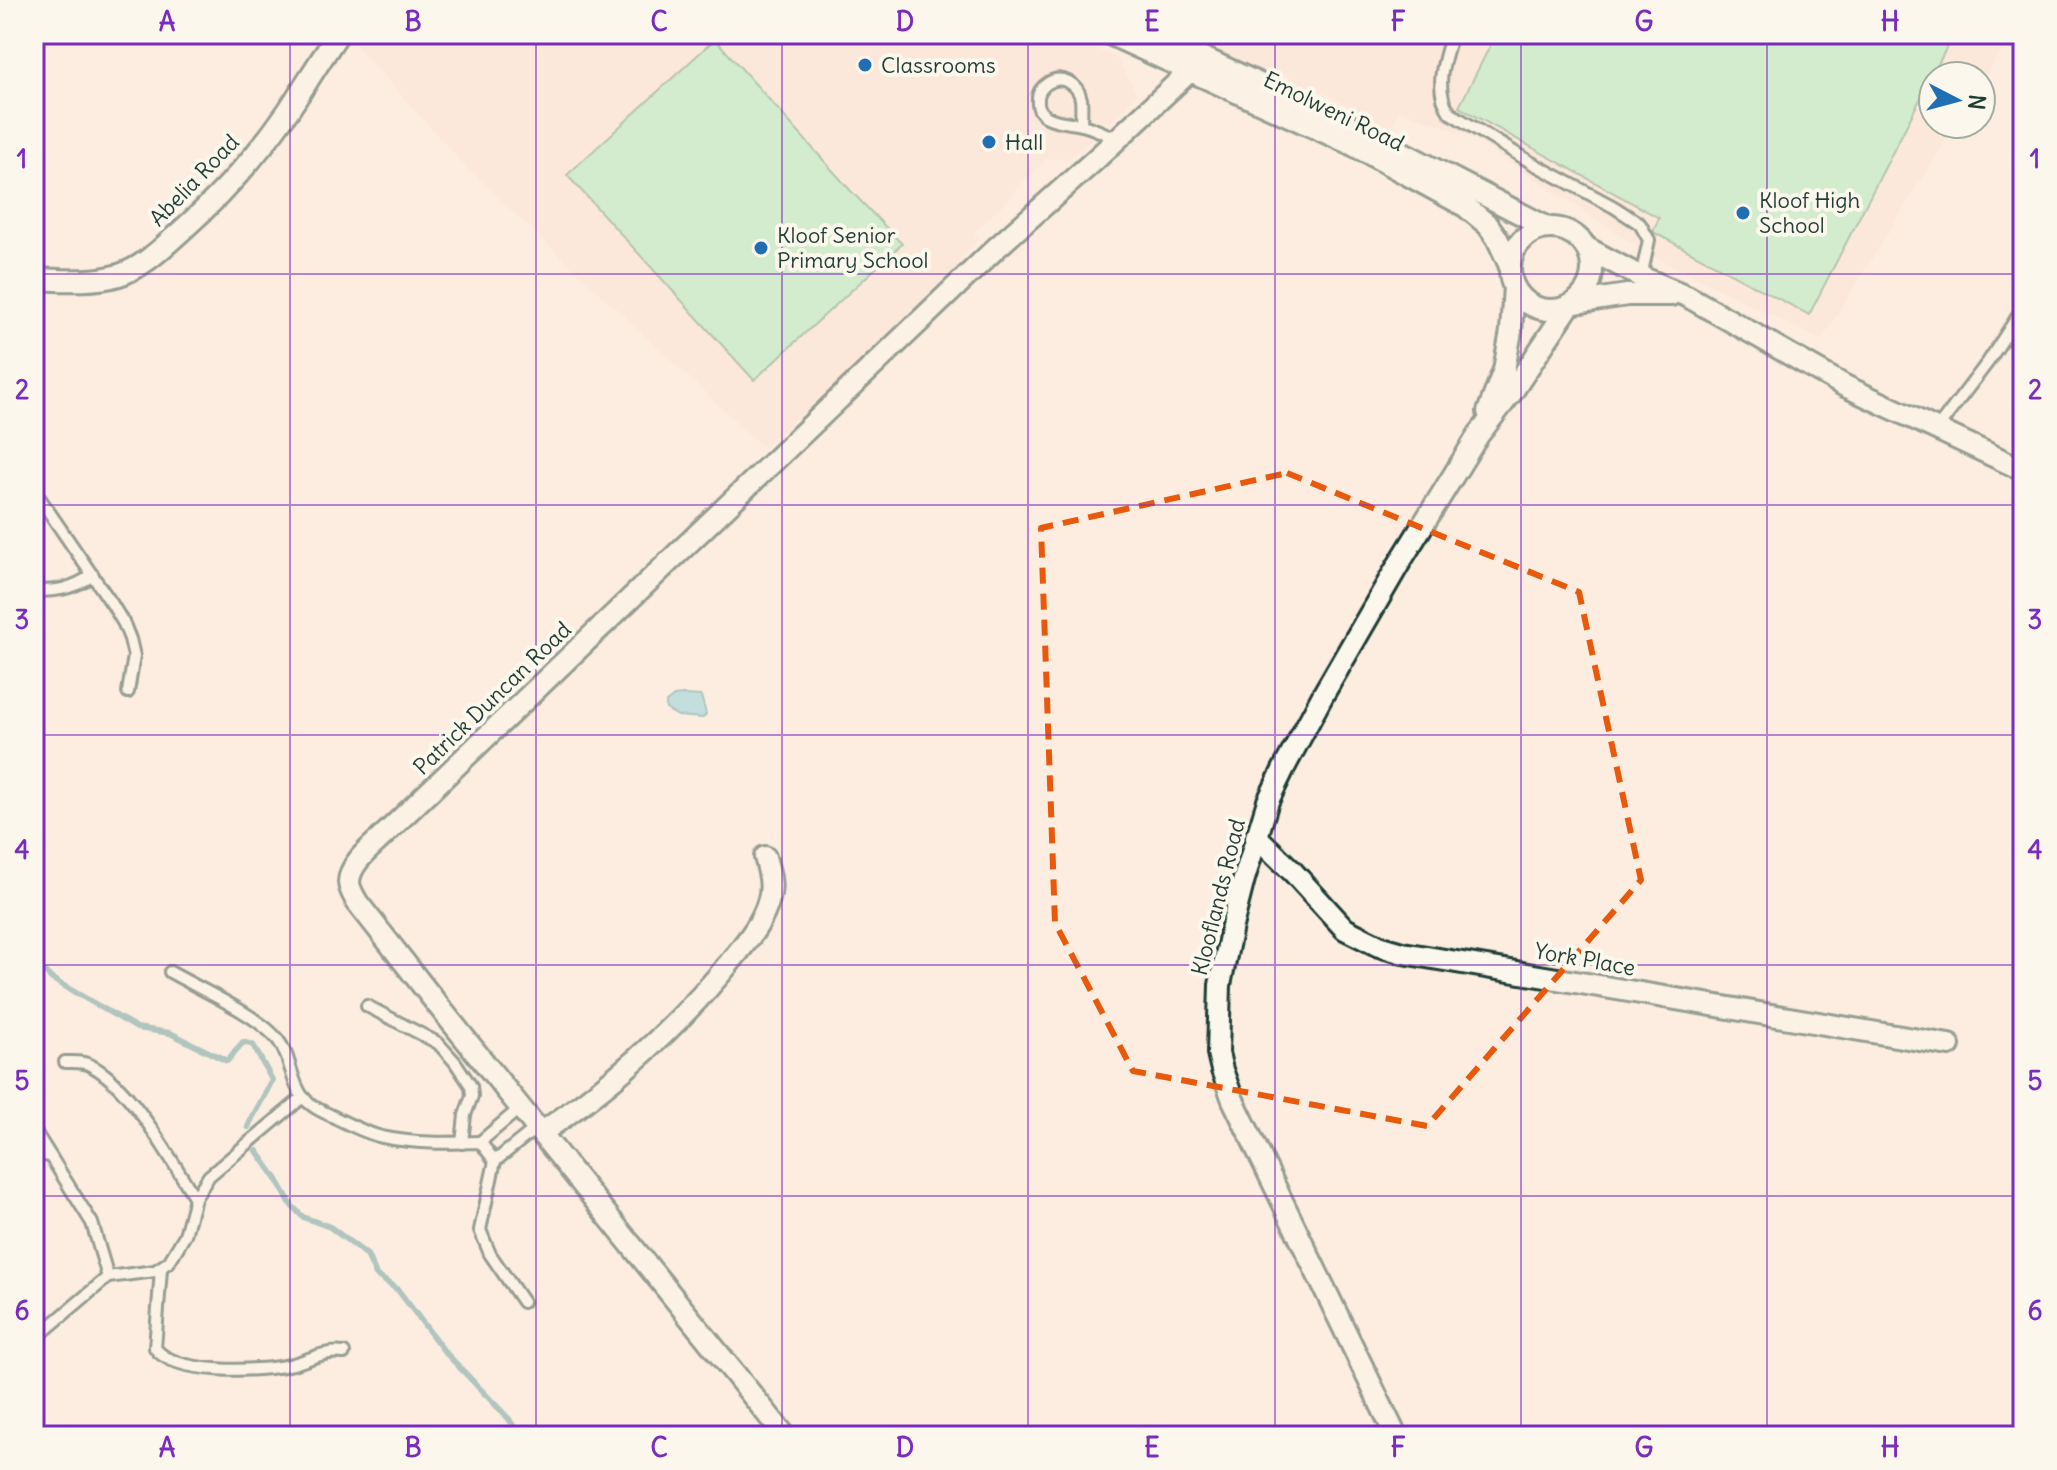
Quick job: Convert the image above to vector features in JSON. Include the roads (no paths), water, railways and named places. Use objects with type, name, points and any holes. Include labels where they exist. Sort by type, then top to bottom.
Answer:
[{"type":"street","name":"Abelia Road","points":[[34,279],[97,279],[121,274],[134,269],[168,243],[218,196],[255,155],[287,113],[338,34]]},
{"type":"street","name":"Emolweni Road","points":[[1109,34],[1353,145],[1465,206],[1488,225],[1510,266]]},
{"type":"street","name":"Emolweni Road","points":[[1152,34],[1365,133],[1548,228]]},
{"type":"street","points":[[1147,111],[1161,82],[1164,58]]},
{"type":"street","name":"Patrick Duncan Road","points":[[785,1436],[357,902],[349,880],[359,860],[386,833],[723,507],[994,250],[1191,70]]},
{"type":"street","points":[[1687,296],[1643,294],[1610,297],[1546,310],[1524,300],[1514,287],[1510,266],[1519,244],[1527,236],[1537,230],[1557,228],[1574,235],[1587,248],[1641,277],[1687,296],[1845,386],[2023,470]]},
{"type":"street","points":[[1572,305],[1590,284],[1593,272],[1587,248]]},
{"type":"street","name":"Klooflands Road","points":[[1479,434],[1504,370],[1514,287]]},
{"type":"street","name":"Klooflands Road","points":[[1396,1436],[1233,1100],[1218,1053],[1220,985],[1256,836],[1284,768],[1393,574],[1479,434],[1572,305]]},
{"type":"street","name":"York Place","points":[[1256,836],[1345,929],[1379,946],[1403,953],[1949,1045]]},
{"type":"street","points":[[539,1130],[582,1105],[682,1017],[716,980],[750,937],[766,908],[771,882],[765,857]]},
{"type":"lane","points":[[1452,34],[1441,70],[1443,103],[1450,113],[1640,224],[1649,240],[1641,277]]},
{"type":"lane","points":[[1081,125],[1080,96],[1073,85],[1060,78],[1044,86],[1037,99],[1039,108],[1046,116],[1117,139]]},
{"type":"lane","points":[[1936,430],[1988,362],[2023,308]]},
{"type":"lane","points":[[34,490],[124,624],[134,656],[128,692]]},
{"type":"lane","points":[[34,591],[68,589],[93,575]]},
{"type":"lane","points":[[170,972],[236,1008],[265,1028],[279,1041],[289,1059],[298,1089],[309,1104],[360,1130],[382,1137],[441,1143],[480,1142],[520,1108]]},
{"type":"lane","points":[[367,1006],[438,1043],[455,1062],[471,1086],[472,1096],[465,1115],[462,1143]]},
{"type":"lane","points":[[65,1062],[90,1065],[134,1103],[195,1198]]},
{"type":"lane","points":[[34,1342],[108,1277],[161,1269],[169,1262],[180,1248],[195,1198],[209,1176],[303,1097]]},
{"type":"lane","points":[[34,1130],[92,1223],[108,1277]]},
{"type":"lane","points":[[523,1302],[490,1254],[480,1230],[495,1161],[539,1130]]},
{"type":"lane","points":[[480,1142],[495,1161]]},
{"type":"lane","points":[[34,1151],[51,1157]]},
{"type":"lane","points":[[161,1269],[155,1348],[165,1358],[197,1368],[262,1369],[291,1365],[329,1352],[344,1353]]},
{"type":"water","points":[[674,696],[701,696],[706,714],[703,718],[678,716],[666,709],[666,702]]},
{"type":"waterway","points":[[34,961],[52,979],[137,1028],[170,1033],[227,1061],[243,1042],[253,1045],[272,1080],[248,1127]]},
{"type":"waterway","points":[[257,1151],[292,1206],[303,1217],[330,1227],[367,1255],[376,1275],[398,1290],[444,1351],[509,1419],[519,1435]]},
{"type":"place","name":"Classrooms","points":[[865,65]]},
{"type":"place","name":"Hall","points":[[989,142]]},
{"type":"place","name":"Kloof High School","points":[[1743,213]]},
{"type":"place","name":"Kloof Senior Primary School","points":[[761,248]]}]
